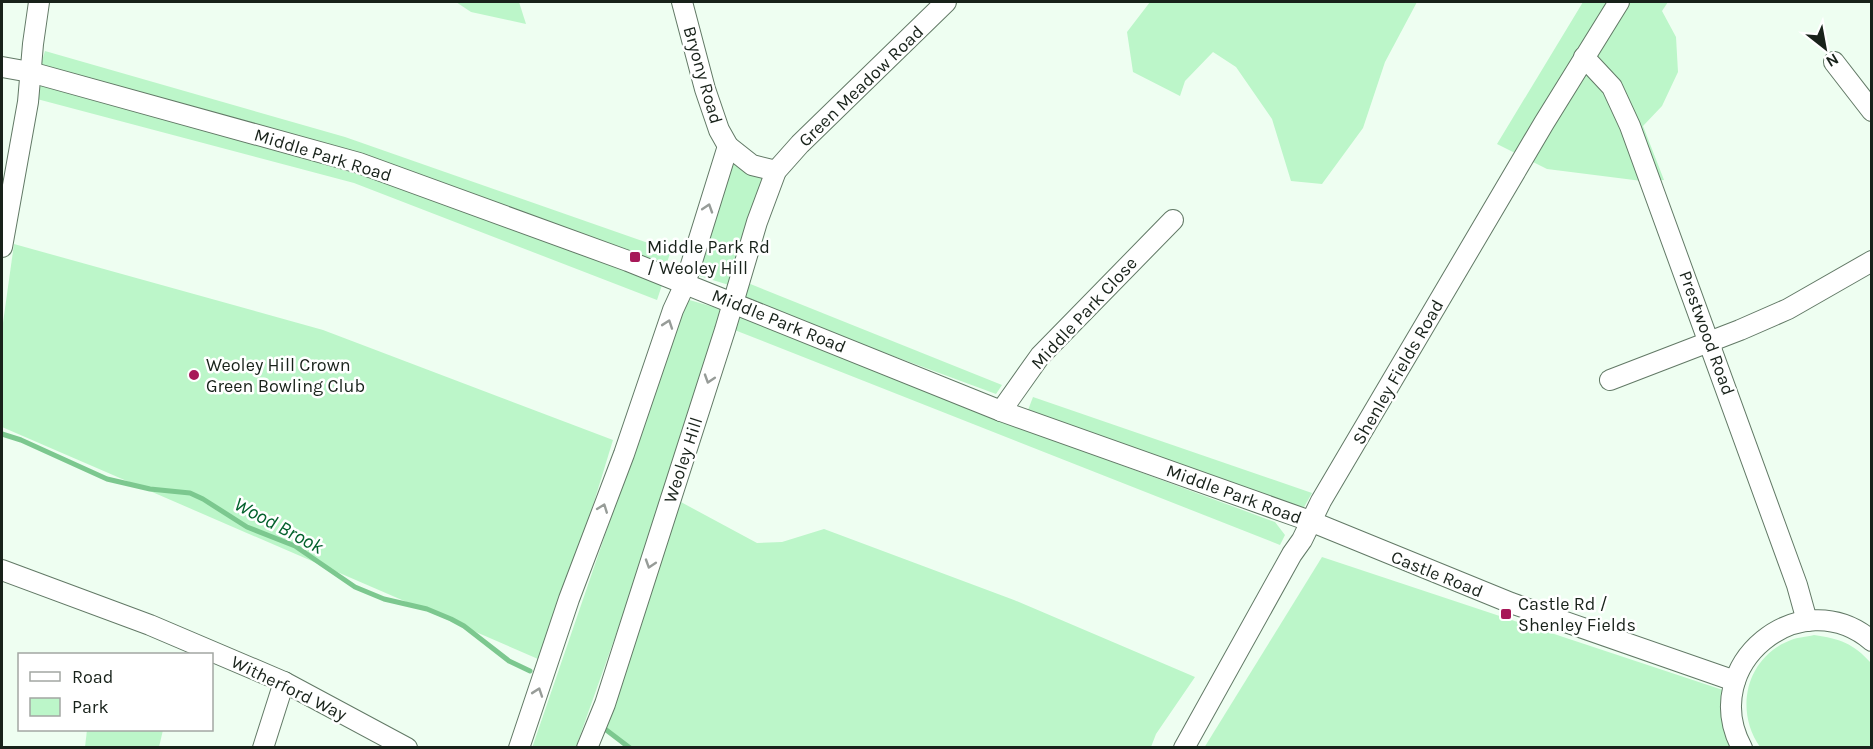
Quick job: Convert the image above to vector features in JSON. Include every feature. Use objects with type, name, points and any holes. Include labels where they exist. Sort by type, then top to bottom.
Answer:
[{"type":"street","points":[[2,247],[28,102],[39,2]]},
{"type":"street","name":"Bryony Road","points":[[682,2],[718,130],[728,146],[752,165],[776,171]]},
{"type":"street","name":"Green Meadow Road","points":[[776,171],[800,144],[946,2]]},
{"type":"street","name":"Shenley Fields Road","points":[[1184,747],[1321,501],[1584,57],[1619,2]]},
{"type":"street","name":"Prestwood Road","points":[[1584,57],[1612,87],[1630,126],[1710,341],[1808,621]]},
{"type":"street","points":[[1834,62],[1872,111]]},
{"type":"street","name":"Middle Park Road","points":[[2,67],[30,72],[359,163],[685,284],[1001,411],[1311,521]]},
{"type":"street","name":"Bryony Road","points":[[685,284],[728,146]]},
{"type":"street","name":"Weoley Hill","points":[[587,747],[605,704],[734,303],[757,222],[776,171]]},
{"type":"street","name":"Middle Park Close","points":[[1001,411],[1040,356],[1173,220]]},
{"type":"street","points":[[1610,380],[1788,309],[1872,261]]},
{"type":"street","points":[[519,747],[569,599],[624,454],[673,310],[685,284]]},
{"type":"street","name":"Castle Road","points":[[1311,521],[1511,603],[1735,681]]},
{"type":"street","name":"Witherford Way","points":[[2,570],[150,625],[284,682],[407,747]]},
{"type":"street","points":[[1742,747],[1731,716],[1731,695],[1746,658],[1758,644],[1789,625],[1808,621],[1827,621],[1846,626],[1864,634],[1872,641]]},
{"type":"street","points":[[263,747],[284,682]]},
{"type":"green space","points":[[456,2],[519,2],[526,24],[471,12]]},
{"type":"green space","points":[[1150,2],[1417,2],[1385,62],[1363,128],[1322,184],[1291,181],[1272,119],[1236,67],[1213,52],[1185,81],[1180,96],[1133,72],[1127,32]]},
{"type":"green space","points":[[1583,2],[1668,2],[1662,11],[1676,37],[1678,72],[1662,106],[1643,126],[1664,180],[1642,181],[1547,169],[1497,144]]},
{"type":"green space","points":[[45,51],[345,137],[671,251],[665,268],[39,70]]},
{"type":"green space","points":[[40,85],[350,167],[663,282],[657,300],[354,183],[37,99]]},
{"type":"green space","points":[[730,161],[768,178],[729,285],[693,274]]},
{"type":"green space","points":[[14,244],[323,330],[613,440],[545,662],[2,427],[2,330]]},
{"type":"green space","points":[[743,281],[1002,385],[996,394],[739,299]]},
{"type":"green space","points":[[686,299],[724,310],[669,485],[576,747],[532,748]]},
{"type":"green space","points":[[735,312],[1010,424],[1275,522],[1285,535],[1280,545],[732,329]]},
{"type":"green space","points":[[1033,397],[1312,493],[1303,509],[1028,410]]},
{"type":"green space","points":[[679,501],[757,543],[782,542],[824,529],[1014,600],[1195,677],[1156,734],[1151,747],[625,748],[605,729]]},
{"type":"green space","points":[[1322,557],[1735,694],[1737,747],[1204,748]]},
{"type":"green space","points":[[1814,635],[1846,643],[1871,663],[1871,747],[1760,747],[1752,732],[1747,701],[1749,686],[1755,672],[1776,648],[1794,639]]},
{"type":"green space","points":[[87,731],[163,731],[159,747],[85,747]]},
{"type":"waterway","name":"Wood Brook","points":[[2,434],[21,440],[107,479],[150,489],[190,493],[247,527],[295,546],[355,587],[384,599],[427,609],[451,619],[464,626],[509,661],[530,671]]},
{"type":"waterway","name":"Wood Brook","points":[[601,726],[630,748]]},
{"type":"place","name":"Middle Park Rd / Weoley Hill","points":[[635,257]]},
{"type":"place","name":"Weoley Hill Crown Green Bowling Club","points":[[194,375]]},
{"type":"place","name":"Castle Rd / Shenley Fields","points":[[1506,614]]}]
